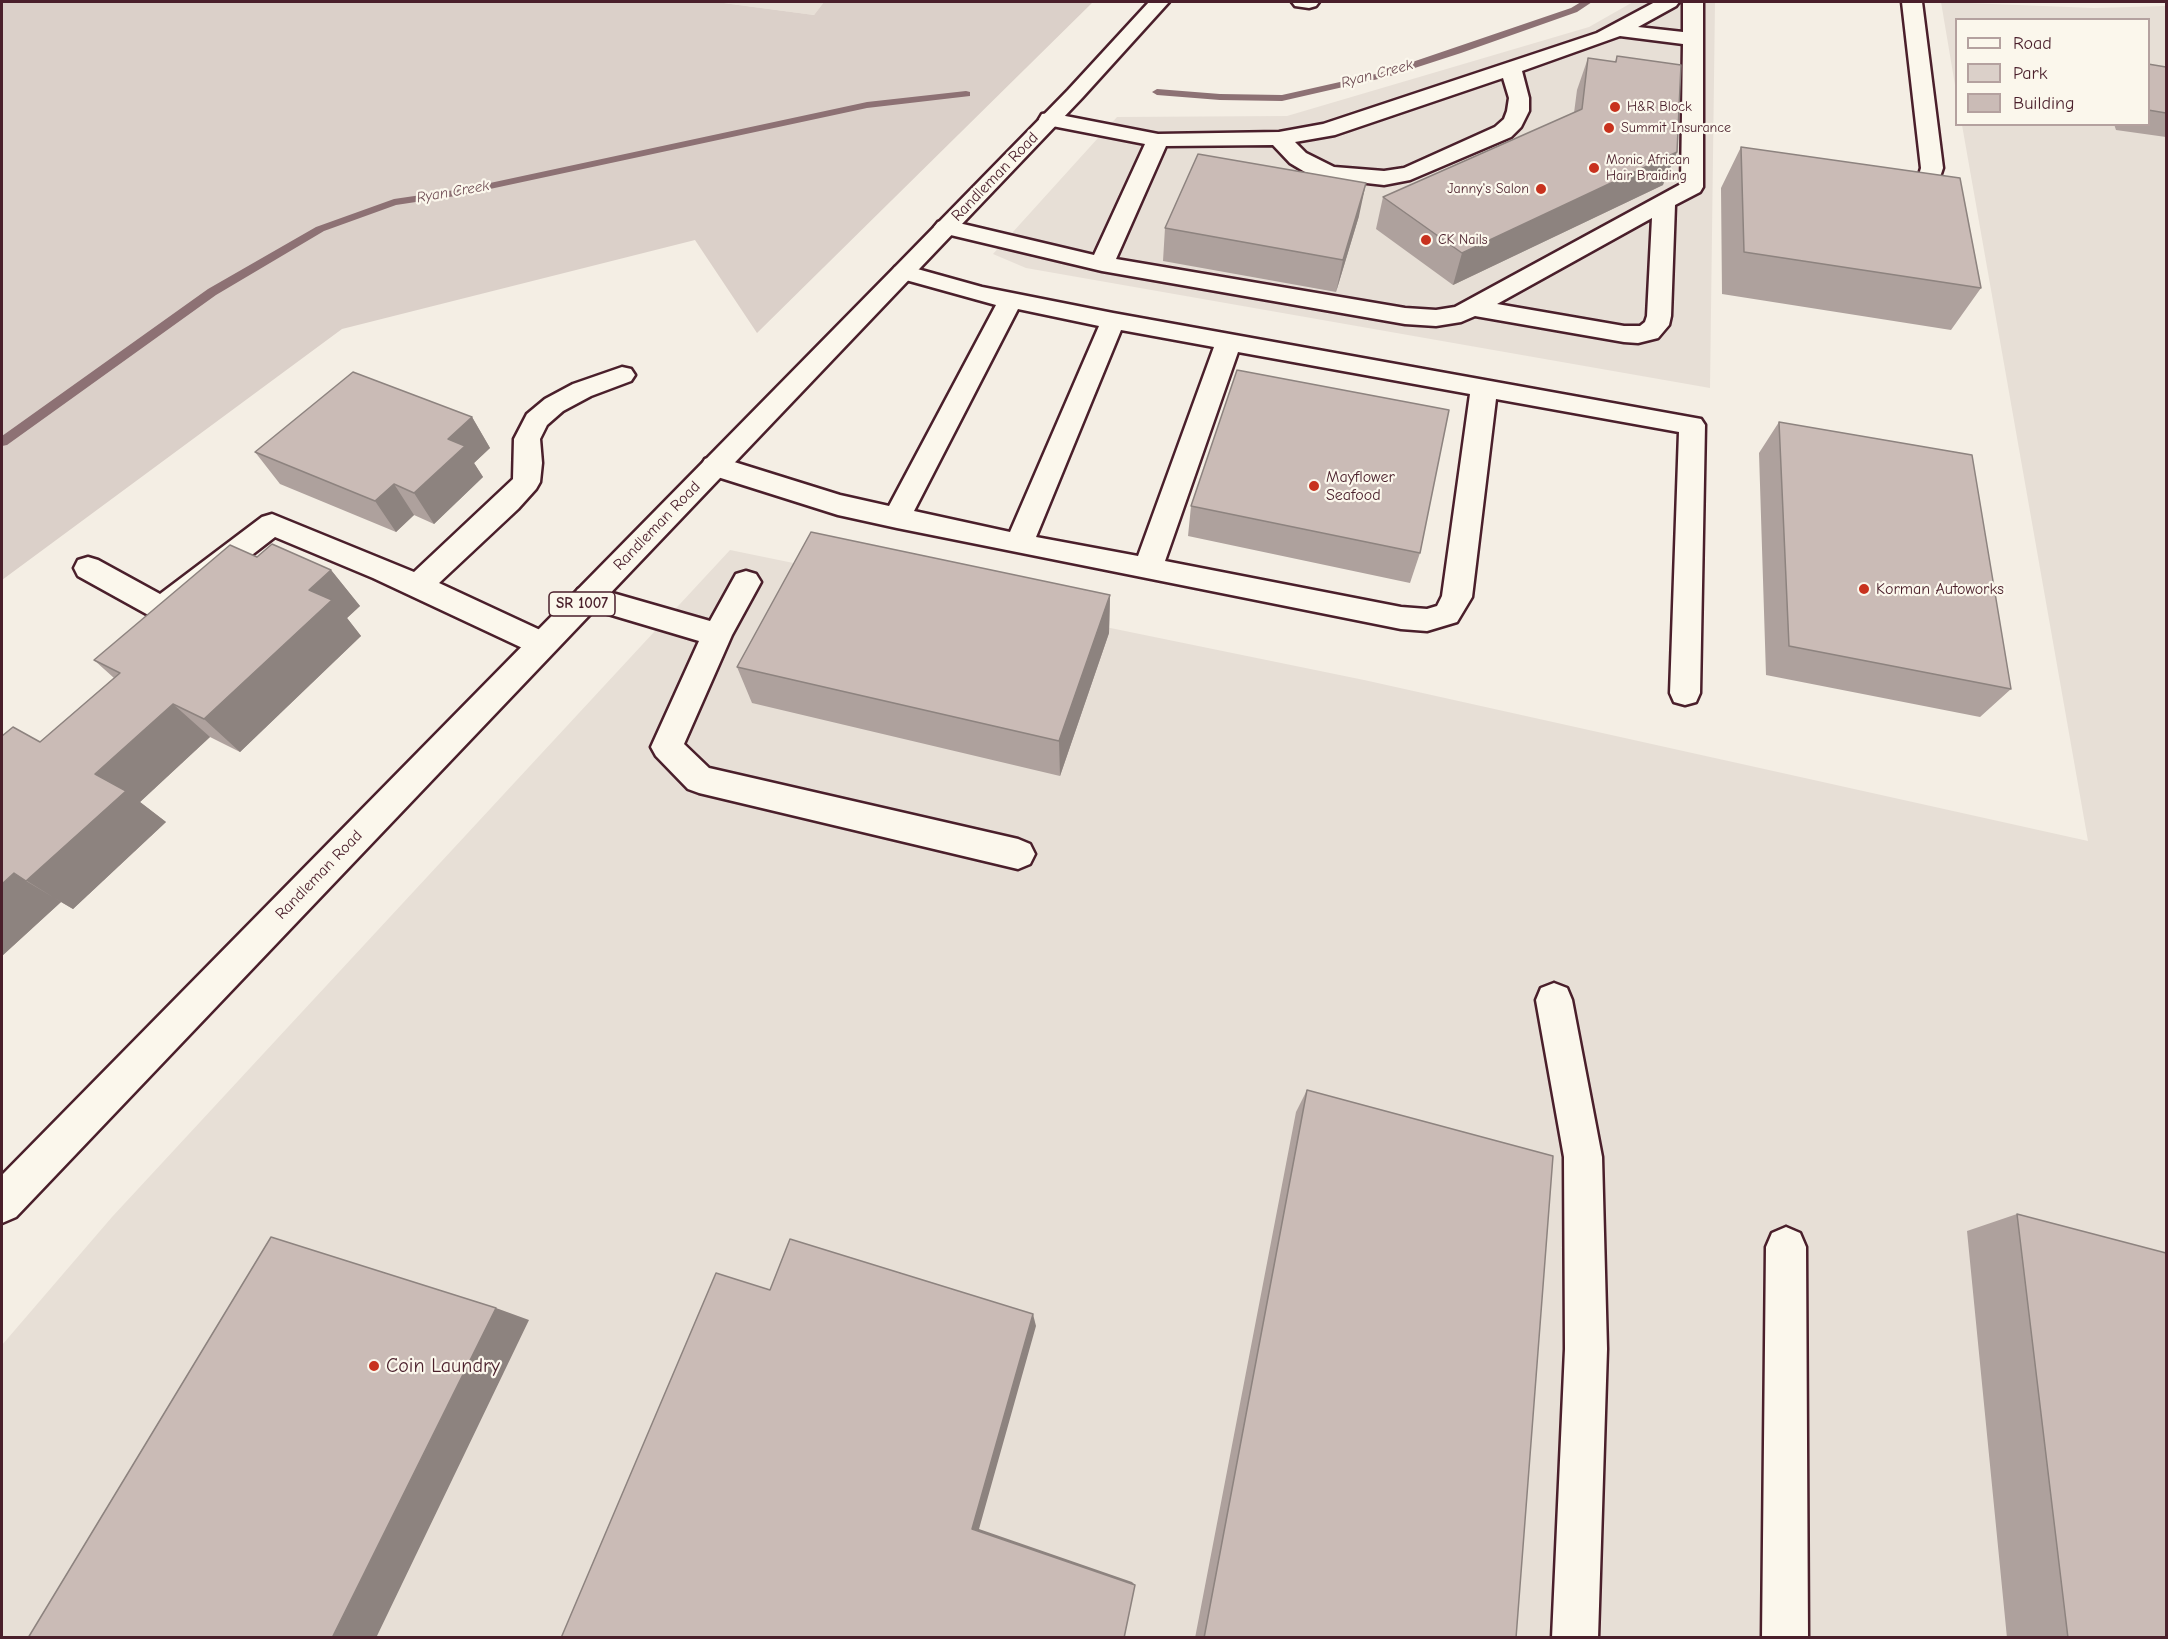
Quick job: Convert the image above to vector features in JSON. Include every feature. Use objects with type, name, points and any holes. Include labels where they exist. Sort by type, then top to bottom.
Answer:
[{"type":"main road","name":"Randleman Road","points":[[2,1203],[903,272],[1159,2]]},
{"type":"main road","points":[[1302,2],[1309,2]]},
{"type":"main road","points":[[1050,119],[1158,140],[1279,138],[1327,130],[1604,37],[1669,2]]},
{"type":"main road","points":[[946,227],[1102,264],[1406,316],[1436,318],[1461,314],[1692,187],[1693,2]]},
{"type":"main road","points":[[1870,183],[1904,188],[1920,184],[1930,178],[1932,168],[1912,2]]},
{"type":"main road","points":[[1617,30],[1692,39]]},
{"type":"main road","points":[[1519,65],[1574,69]]},
{"type":"main road","points":[[1279,138],[1298,158],[1313,167],[1331,173],[1384,178],[1410,173],[1503,132],[1513,122],[1518,111],[1519,65]]},
{"type":"main road","points":[[1669,82],[1692,85]]},
{"type":"main road","points":[[1102,264],[1158,140]]},
{"type":"main road","points":[[1472,308],[1624,334],[1649,332],[1657,325],[1659,316],[1664,202]]},
{"type":"main road","points":[[903,272],[1011,300],[1113,321],[1692,426],[1685,693]]},
{"type":"main road","points":[[897,518],[1011,300]]},
{"type":"main road","points":[[1019,544],[1113,321]]},
{"type":"main road","points":[[1148,569],[1228,343]]},
{"type":"main road","points":[[417,586],[484,525],[526,482],[527,439],[536,420],[554,405],[582,390],[622,375]]},
{"type":"main road","points":[[715,466],[826,502],[897,518],[1401,618],[1427,620],[1446,614],[1457,597],[1484,388]]},
{"type":"main road","points":[[88,568],[162,609],[272,524],[417,586],[542,645]]},
{"type":"main road","points":[[746,582],[717,635],[667,747],[699,778],[1018,854]]},
{"type":"main road","points":[[588,597],[717,635]]},
{"type":"main road","points":[[1554,1000],[1583,1157],[1586,1349],[1575,1638]]},
{"type":"main road","points":[[1785,1638],[1786,1247]]},
{"type":"shaded area","points":[[716,2],[824,2],[814,15]]},
{"type":"shaded area","points":[[1633,2],[1715,2],[1710,388],[1026,268],[993,254],[1117,117],[1287,116],[1589,27]]},
{"type":"shaded area","points":[[1941,2],[2094,8],[2166,6],[2166,1637],[2,1638],[2,1345],[112,1217],[730,550],[1364,680],[2088,841],[1962,126],[2150,126],[2150,18],[1955,18],[1955,85]]},
{"type":"green space","points":[[2,2],[716,2],[814,15],[824,2],[1093,2],[757,333],[695,240],[342,329],[2,580]]},
{"type":"building","points":[[1617,56],[1681,65],[1677,152],[1462,253],[1383,197],[1582,109],[1588,58],[1616,62]]},
{"type":"building","points":[[2150,64],[2166,67],[2166,113],[2150,110]]},
{"type":"building","points":[[1741,147],[1960,178],[1981,288],[1744,252]]},
{"type":"building","points":[[1198,154],[1366,183],[1343,260],[1165,228]]},
{"type":"building","points":[[1237,370],[1449,410],[1420,553],[1191,506]]},
{"type":"building","points":[[353,372],[472,417],[448,439],[465,446],[414,493],[394,484],[375,501],[255,452]]},
{"type":"building","points":[[1779,422],[1972,455],[2011,689],[1789,646]]},
{"type":"building","points":[[811,532],[1110,595],[1059,741],[737,667]]},
{"type":"building","points":[[272,544],[331,570],[309,590],[332,600],[204,719],[173,704],[95,774],[126,791],[26,881],[14,873],[2,884],[2,736],[13,727],[40,742],[120,673],[94,660],[230,545],[257,557]]},
{"type":"building","points":[[1307,1090],[1553,1156],[1516,1638],[1204,1638]]},
{"type":"building","points":[[2017,1214],[2166,1253],[2166,1638],[2068,1638]]},
{"type":"building","points":[[271,1237],[496,1308],[332,1638],[28,1638]]},
{"type":"building","points":[[790,1239],[1033,1314],[972,1529],[1135,1585],[1124,1638],[561,1638],[716,1273],[770,1290]]},
{"type":"waterway","name":"Ryan Creek","points":[[1157,92],[1220,97],[1282,98],[1383,75],[1574,10],[1587,2]]},
{"type":"waterway","name":"Ryan Creek","points":[[2,442],[212,292],[320,229],[394,202],[462,192],[867,105],[966,94]]},
{"type":"place","name":"H&R Block","points":[[1615,107]]},
{"type":"place","name":"Summit Insurance","points":[[1609,128]]},
{"type":"place","name":"Monic African Hair Braiding","points":[[1594,168]]},
{"type":"place","name":"Janny's Salon","points":[[1541,189]]},
{"type":"place","name":"CK Nails","points":[[1426,240]]},
{"type":"place","name":"Mayflower Seafood","points":[[1314,486]]},
{"type":"place","name":"Korman Autoworks","points":[[1864,589]]},
{"type":"place","name":"Coin Laundry","points":[[374,1366]]}]
